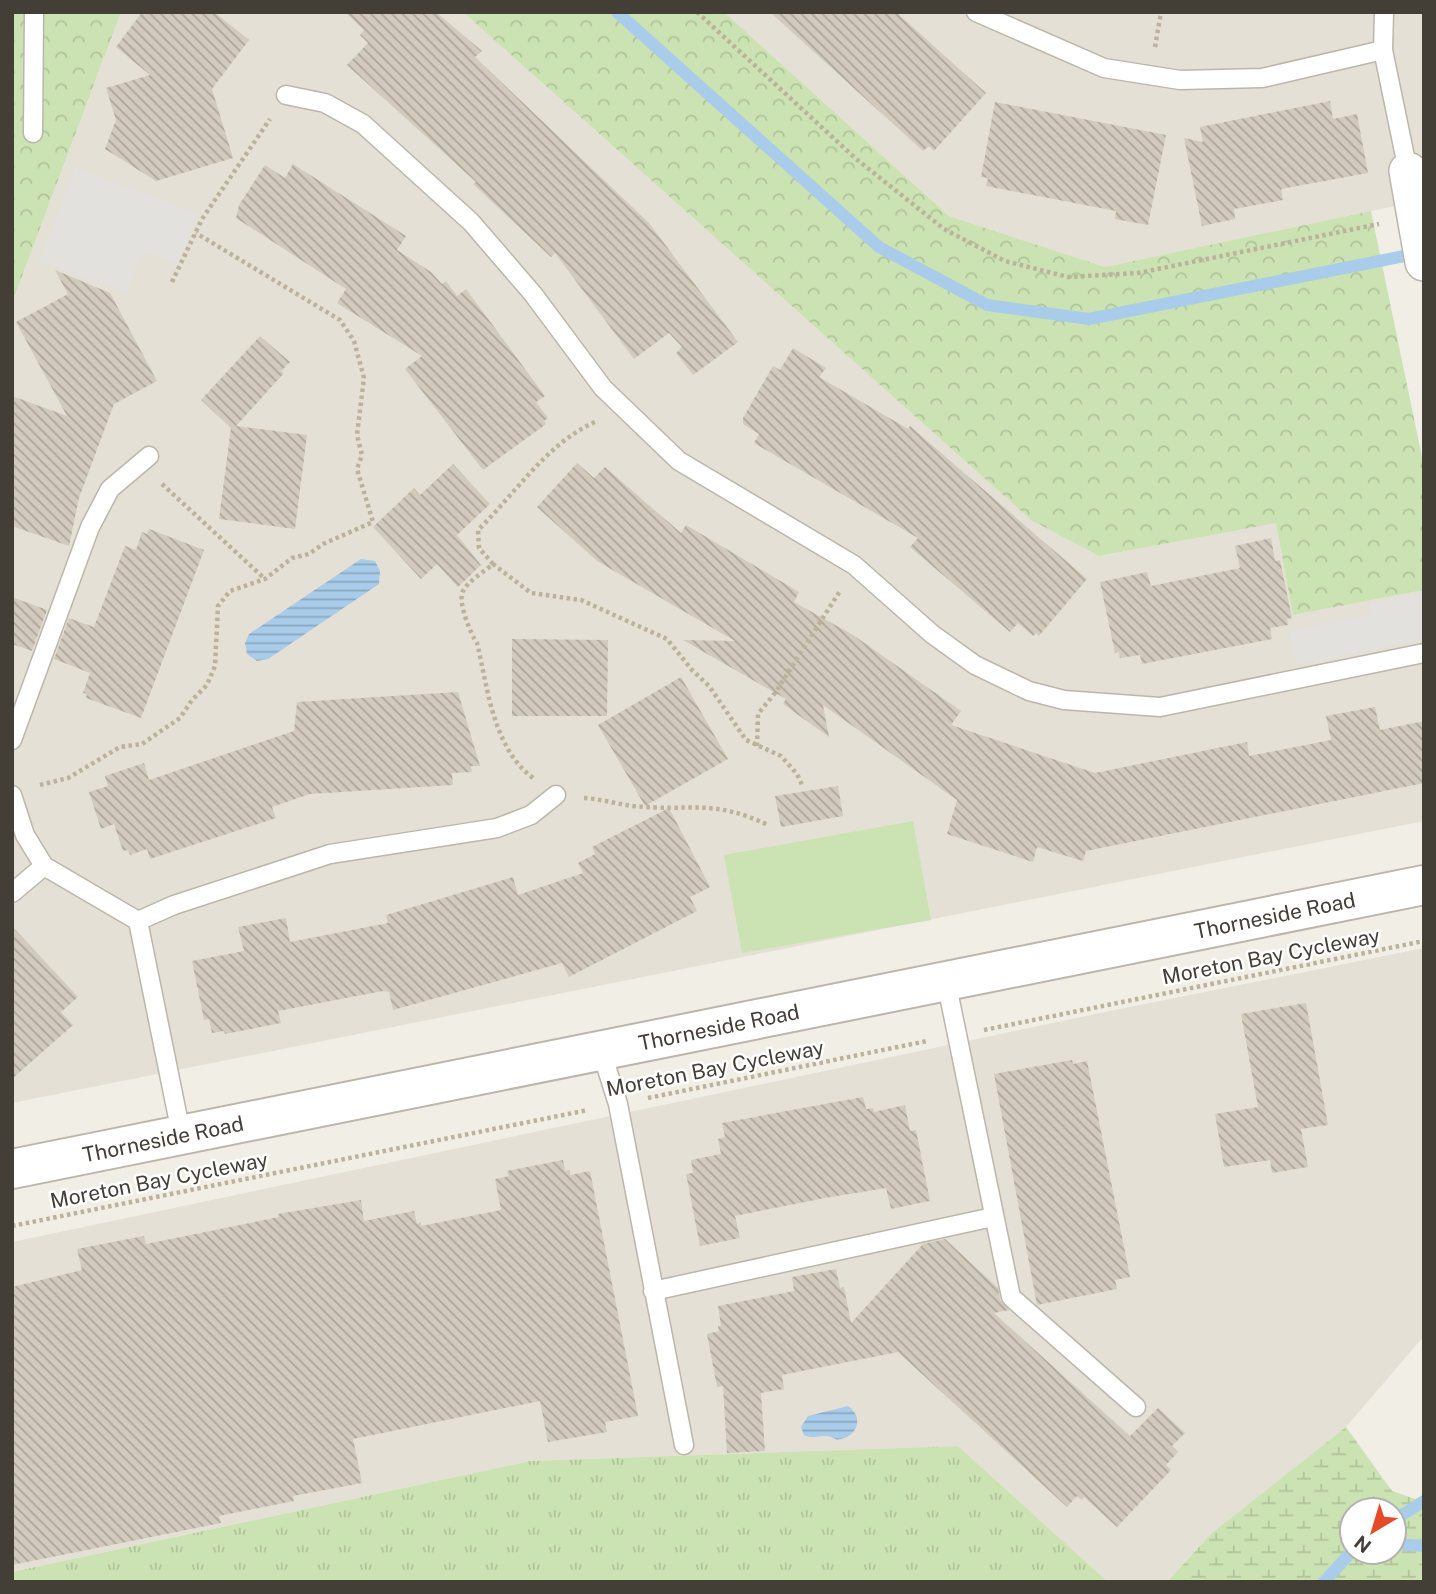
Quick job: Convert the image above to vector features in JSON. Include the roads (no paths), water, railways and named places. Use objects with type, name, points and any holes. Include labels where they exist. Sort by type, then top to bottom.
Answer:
[{"type":"street","points":[[1408,171],[1424,262]]},
{"type":"street","name":"Thorneside Road","points":[[12,1169],[1424,885]]},
{"type":"lane","points":[[33,133],[34,12]]},
{"type":"lane","points":[[976,12],[1104,68],[1180,80],[1262,78],[1383,50]]},
{"type":"lane","points":[[1384,12],[1383,50],[1408,171]]},
{"type":"lane","points":[[286,94],[325,103],[363,124],[471,222],[533,294],[603,388],[679,461],[855,567],[932,634],[975,665],[1029,691],[1064,700],[1160,707],[1424,653]]},
{"type":"lane","points":[[12,740],[90,527],[110,489],[145,460]]},
{"type":"lane","points":[[138,921],[174,905],[330,854],[497,828],[531,815],[556,795]]},
{"type":"lane","points":[[12,796],[24,835],[44,866],[138,921],[181,1133]]},
{"type":"lane","points":[[12,893],[44,866]]},
{"type":"lane","points":[[946,981],[1011,1297],[1136,1407]]},
{"type":"lane","points":[[601,1050],[618,1104],[684,1445]]},
{"type":"lane","points":[[653,1291],[993,1217]]},
{"type":"water","points":[[361,559],[375,561],[380,571],[379,584],[268,659],[257,661],[247,654],[245,643],[249,634]]},
{"type":"water","points":[[848,1406],[857,1420],[852,1434],[839,1439],[804,1435],[801,1427],[808,1416]]},
{"type":"waterway","points":[[617,12],[879,247],[987,305],[1089,319],[1419,253]]},
{"type":"waterway","points":[[1408,1511],[1424,1501]]},
{"type":"waterway","points":[[1408,1545],[1424,1546]]},
{"type":"waterway","points":[[1324,1582],[1338,1566]]}]
